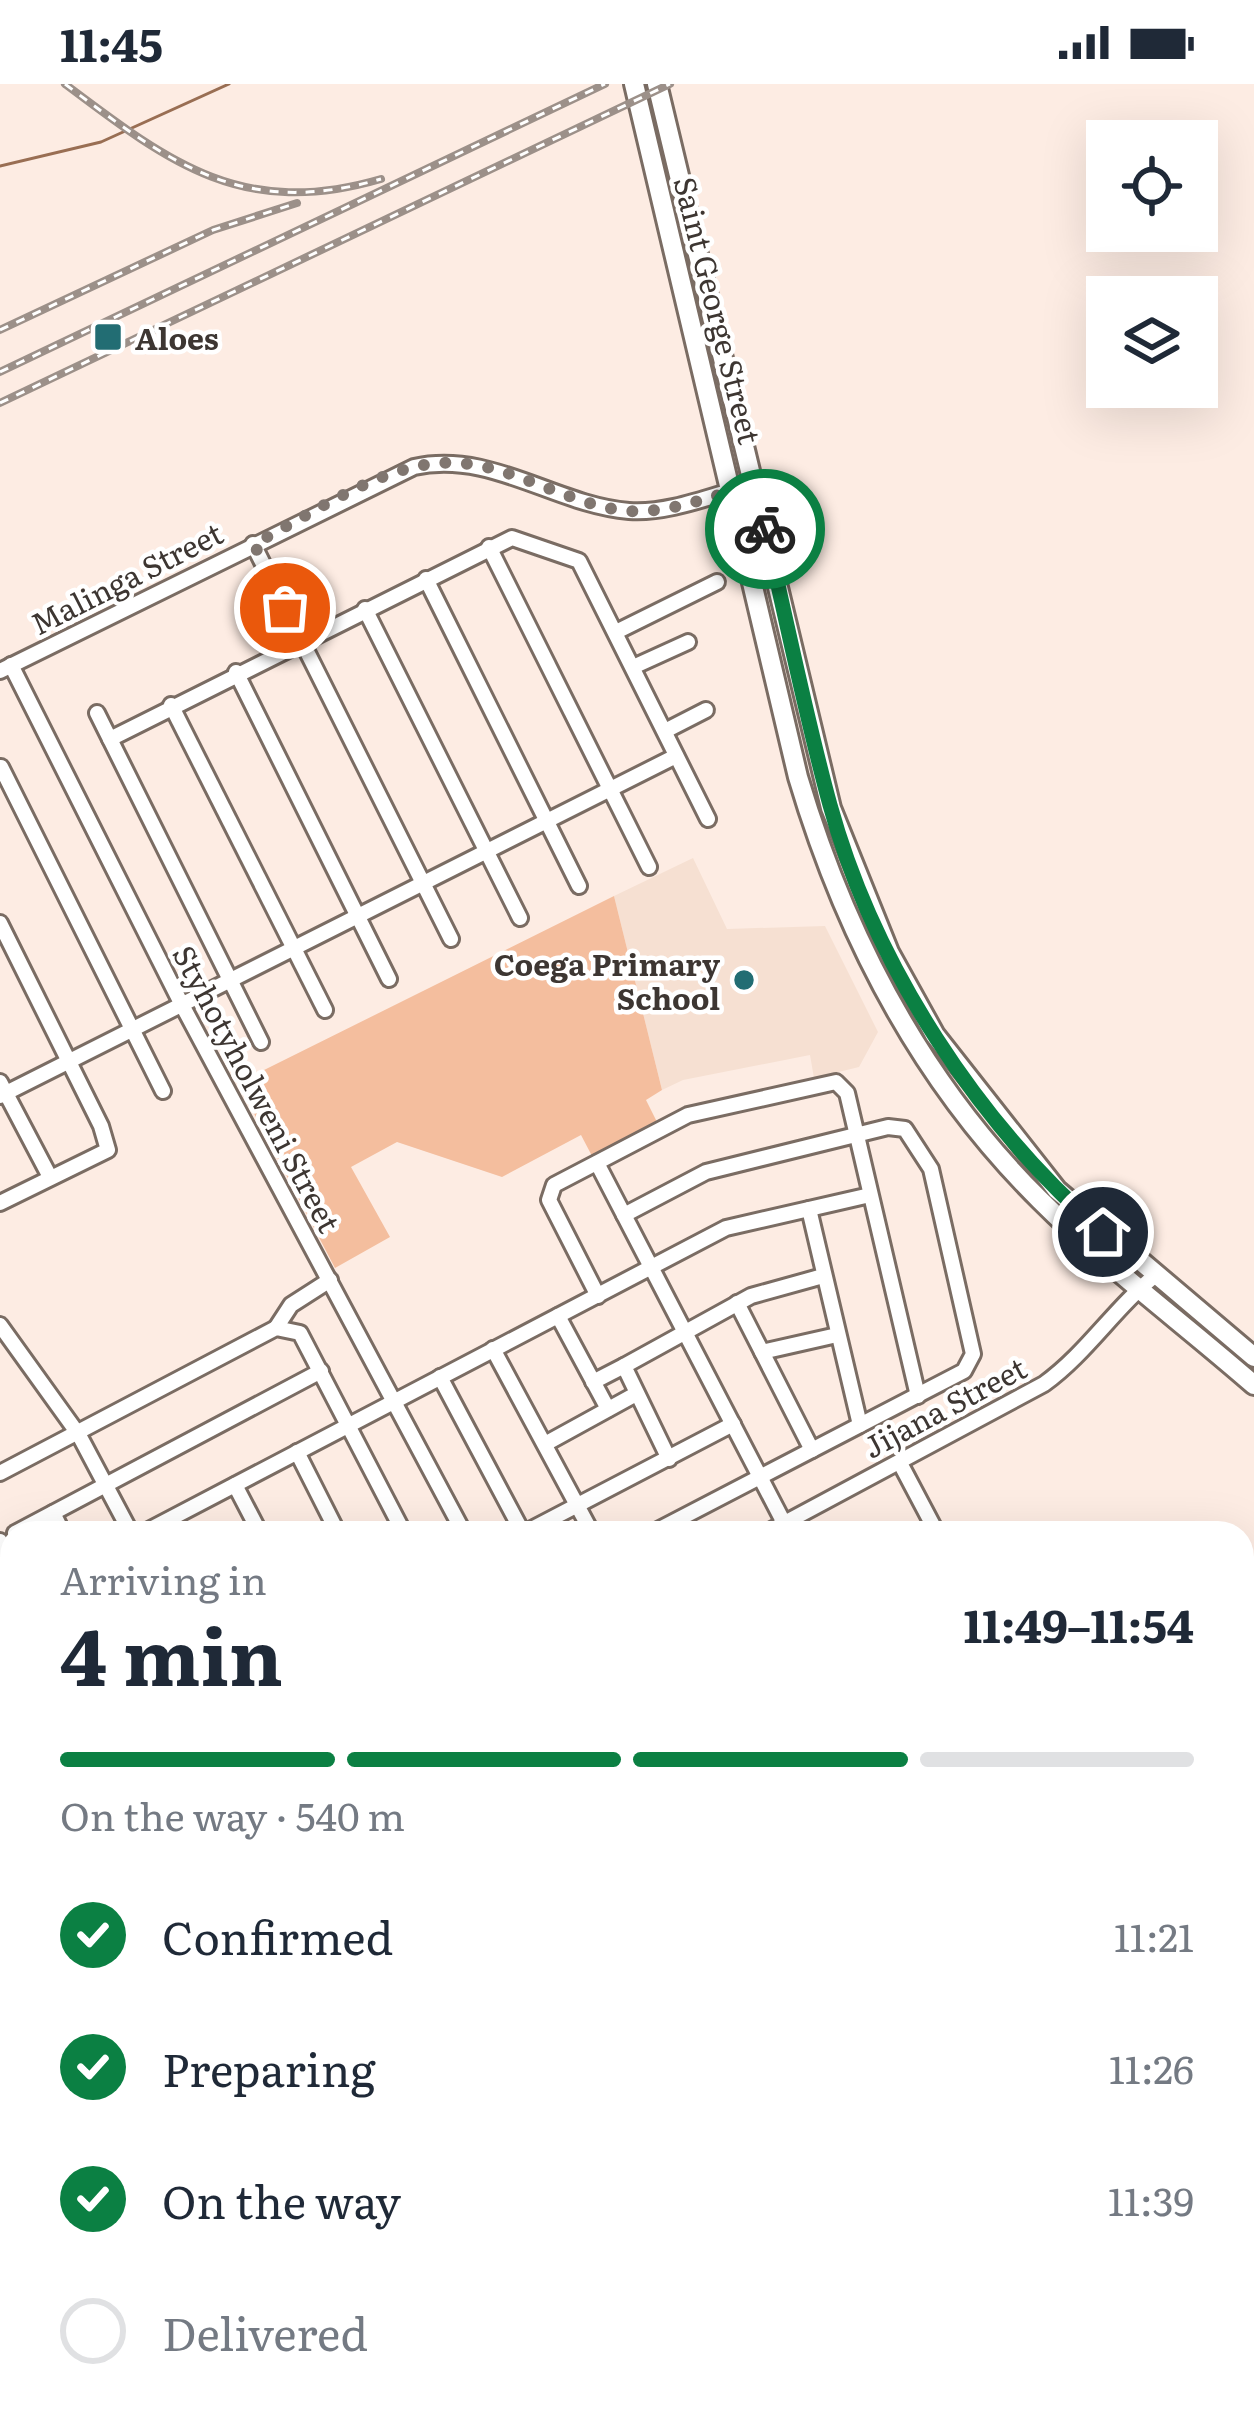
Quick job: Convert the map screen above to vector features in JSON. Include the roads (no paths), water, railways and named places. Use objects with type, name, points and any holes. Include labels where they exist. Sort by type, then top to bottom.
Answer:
[{"type":"main road","name":"Saint George Street","points":[[634,84],[798,777],[824,858],[863,950],[911,1037],[969,1120],[1040,1200],[1132,1288],[1254,1385]]},
{"type":"main road","name":"Saint George Street","points":[[657,84],[831,808],[890,952],[935,1035],[1014,1139],[1073,1206],[1254,1357]]},
{"type":"street","name":"Malinga Street","points":[[6,668],[394,474],[437,463],[474,465],[630,511],[755,484]]},
{"type":"street","points":[[110,739],[512,538],[579,561],[708,819]]},
{"type":"street","points":[[254,544],[451,939]]},
{"type":"street","points":[[489,547],[650,867]]},
{"type":"street","points":[[426,579],[579,886]]},
{"type":"street","points":[[616,632],[717,582]]},
{"type":"street","points":[[365,610],[520,918]]},
{"type":"street","points":[[633,667],[688,642]]},
{"type":"street","name":"Styhotyholweni Street","points":[[6,668],[458,1521]]},
{"type":"street","points":[[236,673],[389,979]]},
{"type":"street","points":[[171,705],[325,1010]]},
{"type":"street","points":[[665,731],[706,710]]},
{"type":"street","points":[[97,713],[262,1042]]},
{"type":"street","points":[[50,1177],[2,1090],[676,756]]},
{"type":"street","points":[[1,767],[5,789],[163,1090]]},
{"type":"street","points":[[0,923],[108,1150],[0,1203]]},
{"type":"street","points":[[598,1296],[549,1194],[559,1182],[688,1115],[832,1082],[847,1093],[918,1396]]},
{"type":"street","points":[[624,1214],[706,1172],[897,1127],[910,1134],[931,1169],[973,1358],[964,1371],[675,1521]]},
{"type":"street","points":[[597,1163],[783,1521]]},
{"type":"street","points":[[166,1521],[726,1228],[870,1195]]},
{"type":"street","points":[[809,1209],[860,1425]]},
{"type":"street","name":"Jijana Street","points":[[788,1521],[1064,1369],[1149,1268]]},
{"type":"street","points":[[593,1382],[737,1303],[823,1276]]},
{"type":"street","points":[[0,1473],[276,1328],[291,1305],[330,1280]]},
{"type":"street","points":[[737,1303],[812,1450]]},
{"type":"street","points":[[558,1316],[608,1409]]},
{"type":"street","points":[[0,1325],[79,1435],[125,1521]]},
{"type":"street","points":[[276,1328],[300,1333],[398,1521]]},
{"type":"street","points":[[762,1352],[837,1335]]},
{"type":"street","points":[[493,1349],[586,1521]]},
{"type":"street","points":[[624,1366],[669,1459]]},
{"type":"street","points":[[39,1521],[321,1371]]},
{"type":"street","points":[[440,1377],[518,1521]]},
{"type":"street","points":[[545,1444],[636,1394]]},
{"type":"street","points":[[548,1521],[733,1424]]},
{"type":"street","points":[[297,1452],[332,1521]]},
{"type":"street","points":[[900,1462],[932,1521]]},
{"type":"street","points":[[235,1485],[254,1521]]},
{"type":"street","points":[[53,1514],[57,1521]]},
{"type":"waterway","points":[[0,166],[101,142],[229,84]]},
{"type":"railway","points":[[65,84],[175,160],[248,188],[332,190],[381,179]]},
{"type":"railway","points":[[0,372],[605,84]]},
{"type":"railway","points":[[0,403],[670,84]]},
{"type":"railway","points":[[0,330],[213,230],[297,203]]},
{"type":"place","name":"Aloes","points":[[108,337]]},
{"type":"place","name":"Coega Primary School","points":[[744,980]]}]
